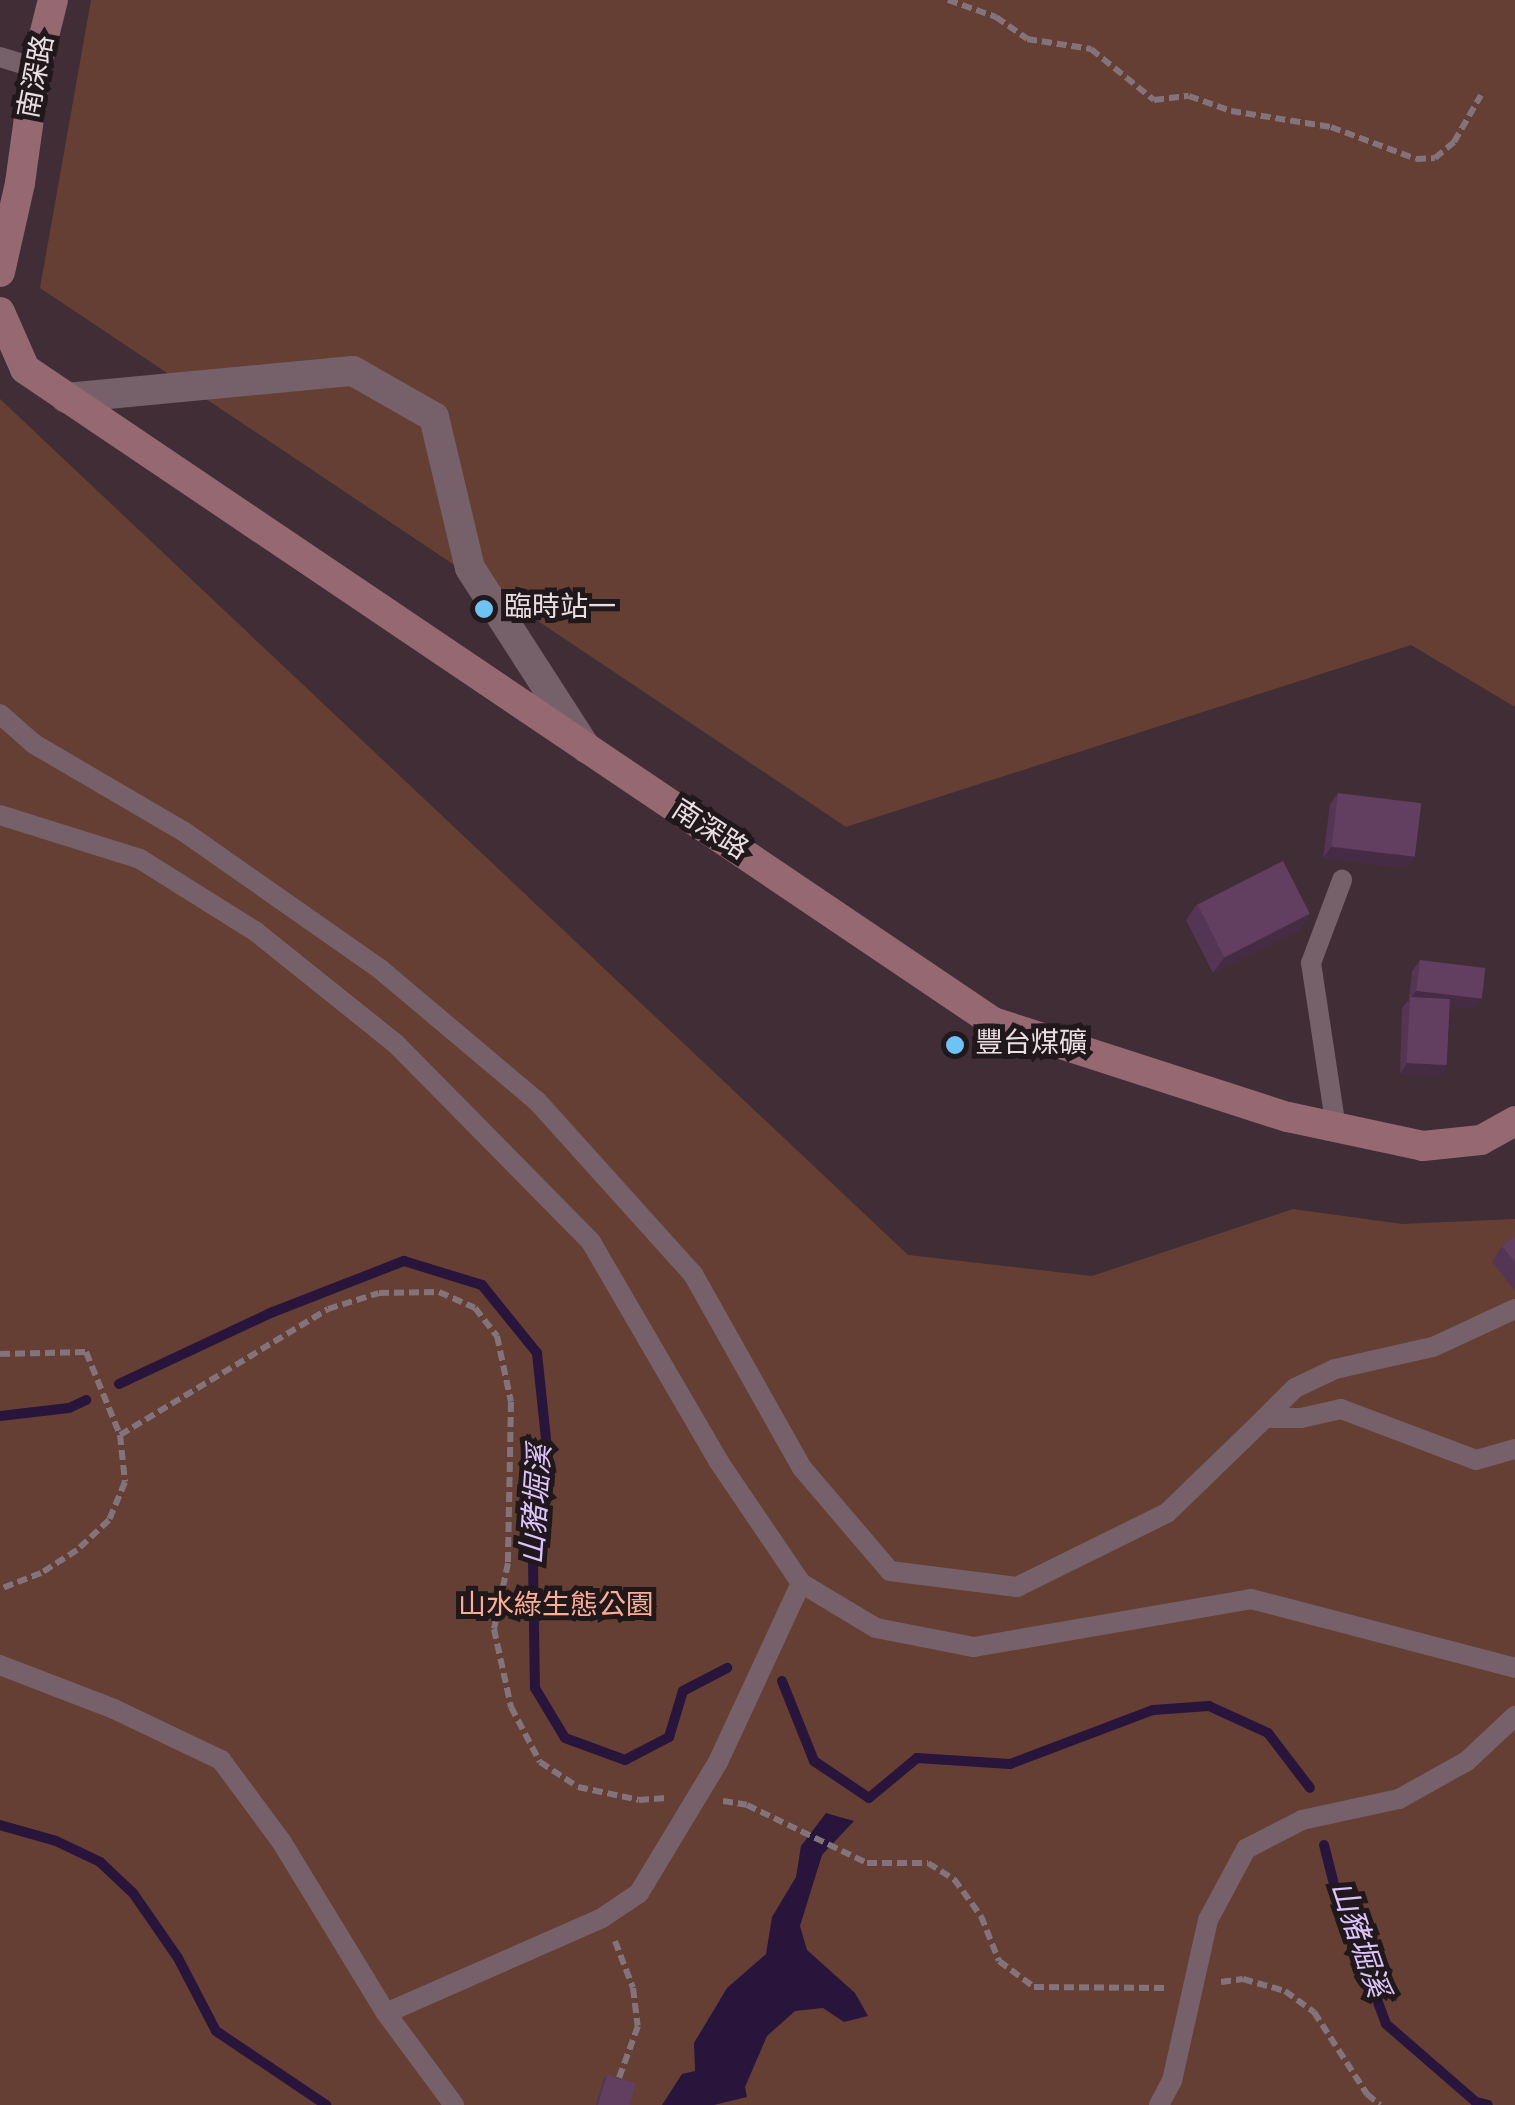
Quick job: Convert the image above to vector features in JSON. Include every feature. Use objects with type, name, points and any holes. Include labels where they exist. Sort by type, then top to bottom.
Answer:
[{"type":"main road","name":"南深路","points":[[0,272],[20,184],[36,68],[53,0]]},
{"type":"main road","name":"南深路","points":[[0,312],[26,369],[66,398],[994,1022],[1288,1117],[1423,1146],[1480,1140],[1515,1122]]},
{"type":"street","points":[[66,398],[352,371],[434,417],[470,568],[588,750]]},
{"type":"lane","points":[[0,57],[36,68]]},
{"type":"lane","points":[[0,714],[34,744],[182,831],[380,969],[537,1101],[693,1274],[802,1468],[890,1571],[1017,1587],[1167,1512],[1296,1388],[1335,1369],[1433,1347],[1515,1309]]},
{"type":"lane","points":[[0,816],[140,859],[255,931],[396,1044],[591,1242],[719,1462],[802,1583],[876,1628],[974,1647],[1251,1598],[1515,1668]]},
{"type":"lane","points":[[1336,1128],[1311,962],[1342,880]]},
{"type":"lane","points":[[1265,1418],[1301,1418],[1340,1410],[1476,1460],[1515,1449]]},
{"type":"lane","points":[[386,2013],[602,1918],[639,1893],[718,1762],[802,1583]]},
{"type":"lane","points":[[0,1665],[114,1708],[221,1760],[281,1842],[386,2013],[454,2105]]},
{"type":"lane","points":[[1159,2105],[1172,2081],[1208,1920],[1246,1849],[1302,1820],[1399,1799],[1467,1761],[1515,1716]]},
{"type":"path","points":[[948,0],[996,16],[1027,39],[1091,49],[1154,100],[1189,96],[1231,111],[1331,127],[1416,159],[1435,158],[1454,142],[1480,95]]},
{"type":"path","points":[[120,1434],[328,1308],[379,1293],[439,1292],[475,1308],[496,1336],[511,1402],[508,1563],[494,1628],[511,1708],[540,1762],[578,1786],[640,1800],[694,1796],[747,1805],[868,1863],[894,1867],[928,1863],[954,1879],[963,1891],[981,1916],[999,1961],[1034,1987],[1194,1986],[1243,1979],[1285,1991],[1314,2012],[1366,2094],[1380,2105]]},
{"type":"path","points":[[0,1354],[86,1352],[120,1434],[125,1482],[109,1520],[78,1550],[41,1573],[0,1589]]},
{"type":"path","points":[[602,1918],[633,1988],[638,2026],[615,2089]]},
{"type":"green space","points":[[91,0],[1515,0],[1515,707],[1411,645],[846,827],[40,288]]},
{"type":"green space","name":"山水綠生態公園","points":[[0,399],[908,1255],[1092,1276],[1293,1209],[1402,1224],[1515,1219],[1515,2105],[0,2105]]},
{"type":"shaded area","points":[[826,1813],[854,1821],[822,1855],[800,1926],[807,1950],[855,1993],[868,2016],[844,2022],[823,2008],[795,2011],[767,2036],[745,2087],[747,2097],[714,2105],[662,2105],[682,2074],[695,2071],[694,2043],[727,1988],[766,1954],[772,1917],[796,1877],[801,1846]]},
{"type":"building","points":[[1338,793],[1421,803],[1415,857],[1331,847]]},
{"type":"building","points":[[1283,861],[1310,914],[1224,957],[1197,905]]},
{"type":"building","points":[[1420,960],[1486,968],[1482,999],[1416,991]]},
{"type":"building","points":[[1410,997],[1450,999],[1446,1065],[1407,1063]]},
{"type":"building","points":[[1515,1236],[1515,1262],[1502,1246]]},
{"type":"building","points":[[607,2075],[636,2083],[630,2105],[598,2105]]},
{"type":"waterway","name":"山豬堀溪","points":[[119,1384],[273,1312],[404,1261],[482,1285],[537,1353],[548,1457],[533,1562],[535,1688],[565,1738],[625,1760],[669,1737],[683,1691],[727,1668]]},
{"type":"waterway","name":"山豬堀溪","points":[[0,1416],[69,1408],[86,1400]]},
{"type":"waterway","name":"山豬堀溪","points":[[782,1681],[814,1761],[869,1798],[917,1758],[1010,1764],[1153,1710],[1209,1706],[1268,1733],[1310,1788]]},
{"type":"waterway","points":[[0,1825],[56,1841],[100,1862],[133,1893],[178,1958],[216,2031],[326,2105]]},
{"type":"waterway","name":"山豬堀溪","points":[[1324,1845],[1335,1888],[1386,2024],[1476,2102],[1488,2105]]},
{"type":"place","name":"臨時站一","points":[[484,609]]},
{"type":"place","name":"豐台煤礦","points":[[955,1045]]}]
